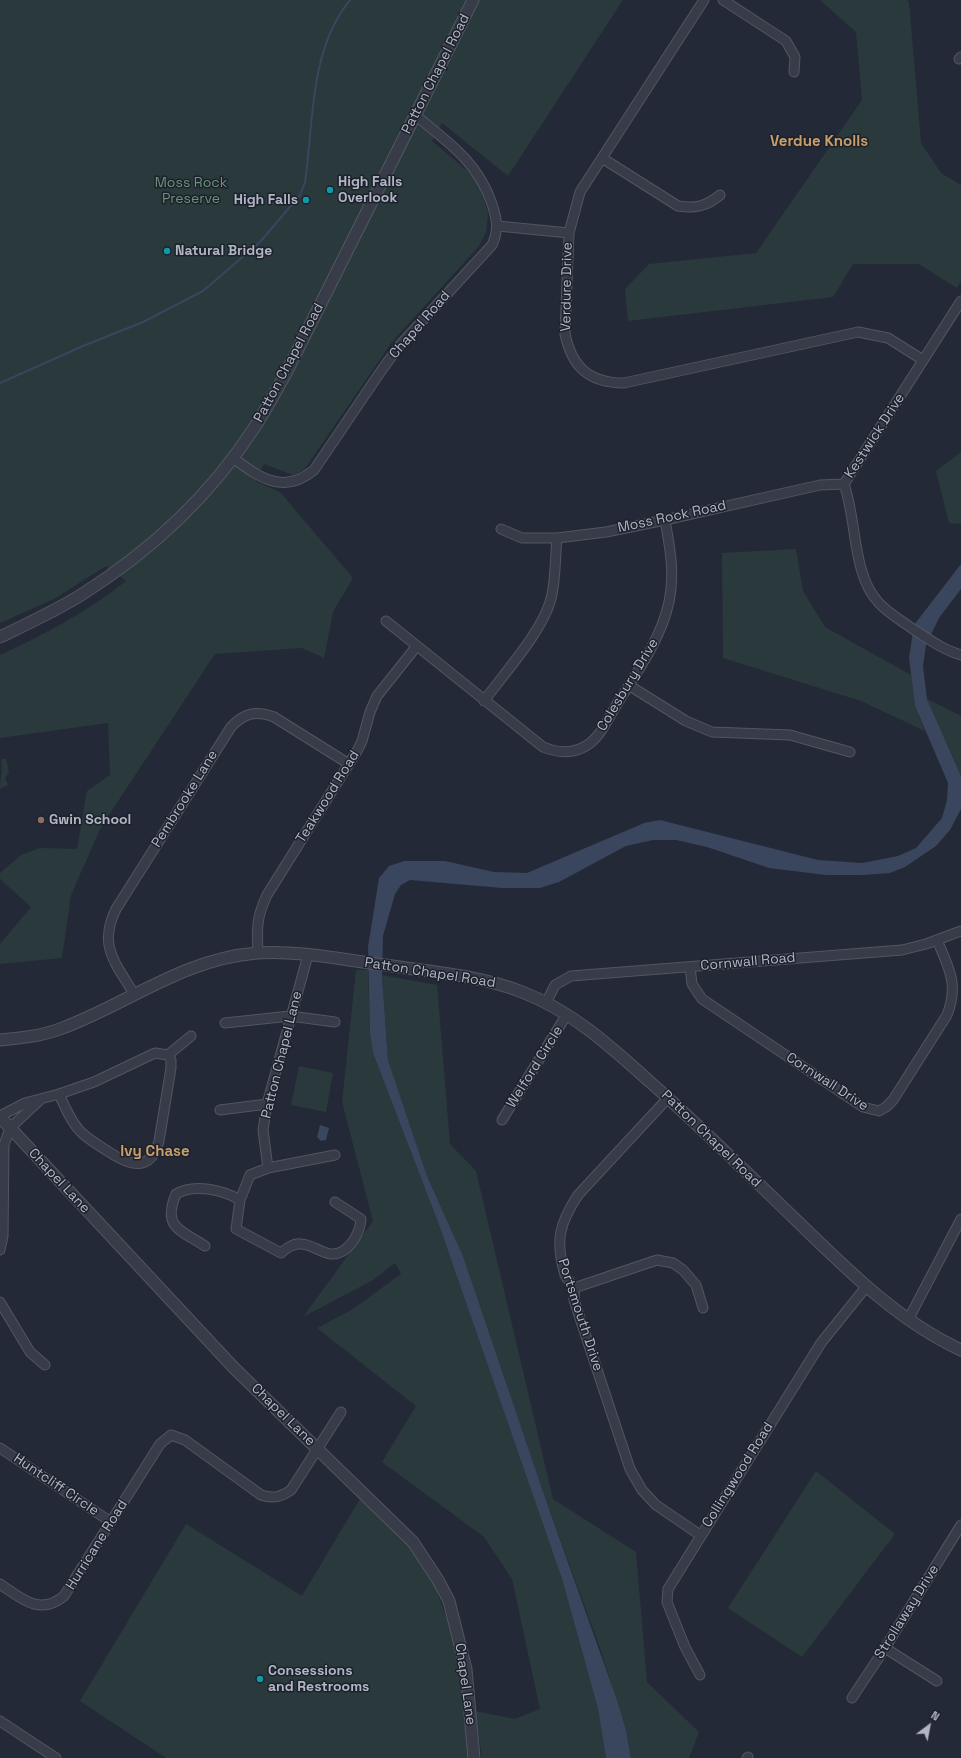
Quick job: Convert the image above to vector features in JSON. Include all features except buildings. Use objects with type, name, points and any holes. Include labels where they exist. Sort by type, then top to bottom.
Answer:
[{"type":"street","name":"Patton Chapel Road","points":[[0,637],[70,602],[128,563],[162,536],[233,458],[254,428],[286,373],[474,0]]},
{"type":"street","name":"Verdure Drive","points":[[704,0],[580,192],[569,233],[565,334],[568,349],[579,368],[594,379],[610,383],[624,383],[858,332],[888,338],[923,360]]},
{"type":"street","points":[[722,0],[786,41],[794,57],[794,72]]},
{"type":"street","points":[[415,115],[454,147],[473,166],[489,195],[498,226],[569,233]]},
{"type":"street","points":[[602,158],[678,206],[689,208],[698,207],[710,203],[720,195]]},
{"type":"street","name":"Chapel Road","points":[[233,458],[253,472],[284,484],[296,482],[305,478],[314,470],[400,345],[486,254],[497,235],[498,226]]},
{"type":"street","name":"Kestwick Drive","points":[[961,301],[844,484],[850,501],[858,556],[866,583],[878,602],[906,624],[937,645],[961,655]]},
{"type":"street","name":"Moss Rock Road","points":[[501,530],[522,538],[556,538],[606,532],[820,485],[844,484]]},
{"type":"street","name":"Colesbury Drive","points":[[386,621],[416,647],[543,747],[553,751],[563,752],[581,748],[594,739],[630,686],[660,631],[669,602],[673,568],[665,520]]},
{"type":"street","points":[[484,701],[538,627],[547,611],[554,580],[556,538]]},
{"type":"street","name":"Teakwood Road","points":[[258,953],[257,928],[259,912],[267,895],[362,741],[370,712],[377,696],[416,647]]},
{"type":"street","points":[[630,686],[686,721],[712,732],[790,735],[850,752]]},
{"type":"street","name":"Pembrooke Lane","points":[[134,994],[113,958],[109,946],[109,923],[116,909],[231,727],[238,720],[252,713],[266,714],[274,717],[349,764]]},
{"type":"street","name":"Cornwall Road","points":[[546,1003],[555,985],[571,976],[902,950],[938,940],[961,931]]},
{"type":"street","name":"Cornwall Drive","points":[[690,967],[692,984],[702,999],[863,1107],[879,1111],[893,1100],[947,1015],[952,1001],[952,979],[938,940]]},
{"type":"street","name":"Patton Chapel Road","points":[[0,1040],[31,1037],[62,1028],[173,975],[196,966],[228,957],[258,953],[308,955],[493,982],[524,993],[568,1014],[601,1038],[668,1098],[866,1287],[908,1320],[941,1341],[961,1350]]},
{"type":"street","name":"Patton Chapel Lane","points":[[268,1168],[263,1130],[267,1104],[308,955]]},
{"type":"street","name":"Welford Circle","points":[[502,1120],[568,1014]]},
{"type":"street","points":[[225,1023],[290,1016],[334,1022]]},
{"type":"street","points":[[0,1117],[25,1103],[40,1100],[94,1082],[154,1053],[168,1055],[191,1036]]},
{"type":"street","points":[[59,1094],[67,1112],[81,1132],[121,1160],[134,1164],[140,1163],[151,1157],[156,1151],[159,1141],[171,1068],[171,1060],[168,1055]]},
{"type":"street","name":"Portsmouth Drive","points":[[668,1098],[578,1195],[566,1213],[560,1234],[560,1254],[566,1277],[574,1288],[574,1300],[630,1469],[642,1490],[656,1505],[700,1535]]},
{"type":"street","points":[[0,1250],[4,1236],[4,1145],[10,1128],[40,1100]]},
{"type":"street","points":[[220,1110],[267,1104]]},
{"type":"street","name":"Chapel Lane","points":[[0,1117],[234,1368],[414,1542],[438,1580],[449,1602],[466,1669],[474,1758]]},
{"type":"street","points":[[335,1155],[268,1168],[250,1175],[240,1200],[236,1229],[281,1253],[289,1246],[301,1244],[330,1254],[340,1253],[350,1246],[360,1226],[361,1219],[335,1202]]},
{"type":"street","points":[[205,1246],[180,1230],[171,1222],[170,1217],[176,1194],[180,1191],[202,1189],[229,1194],[240,1200]]},
{"type":"street","points":[[908,1320],[961,1219]]},
{"type":"street","points":[[574,1288],[657,1260],[673,1263],[684,1270],[696,1286],[702,1308]]},
{"type":"street","name":"Collingwood Road","points":[[700,1675],[685,1647],[667,1602],[668,1589],[700,1535],[821,1342],[866,1287]]},
{"type":"street","points":[[0,1302],[30,1352],[45,1365]]},
{"type":"street","points":[[318,1448],[341,1412]]},
{"type":"street","name":"Hurricane Road","points":[[0,1584],[32,1604],[41,1606],[58,1601],[70,1589],[160,1444],[171,1435],[185,1440],[261,1495],[270,1498],[278,1497],[291,1490],[318,1448]]},
{"type":"street","name":"Huntcliff Circle","points":[[0,1448],[111,1522]]},
{"type":"street","name":"Strollaway Drive","points":[[852,1698],[885,1648],[961,1525]]},
{"type":"street","points":[[885,1648],[937,1681]]},
{"type":"street","points":[[0,1721],[44,1755],[56,1758]]},
{"type":"green space","name":"Moss Rock Preserve","points":[[0,0],[623,0],[508,176],[442,123],[432,141],[477,179],[488,213],[486,232],[479,246],[392,342],[304,470],[293,475],[264,464],[255,481],[280,492],[353,578],[333,612],[324,658],[302,648],[215,654],[101,827],[71,895],[62,958],[0,964],[0,944],[31,907],[0,879],[0,873],[21,855],[40,848],[77,849],[87,791],[110,775],[108,723],[0,738],[0,655],[65,622],[126,581],[106,566],[54,599],[0,623]]},
{"type":"green space","points":[[820,0],[907,0],[909,2],[921,143],[941,173],[961,185],[961,281],[957,288],[919,264],[853,264],[833,297],[628,321],[625,289],[649,264],[756,253],[862,100],[856,32]]},
{"type":"green space","points":[[961,452],[961,524],[949,523],[936,471]]},
{"type":"green space","points":[[796,549],[803,591],[825,627],[911,675],[915,706],[925,731],[861,701],[723,658],[722,553]]},
{"type":"green space","points":[[927,699],[961,716],[961,776]]},
{"type":"green space","points":[[1,759],[6,759],[9,772],[5,778],[8,785],[0,789],[2,767]]},
{"type":"green space","points":[[356,970],[368,970],[370,1033],[373,1053],[439,1225],[562,1579],[598,1709],[606,1758],[482,1758],[475,1711],[515,1719],[540,1709],[512,1579],[484,1537],[382,1462],[416,1406],[317,1328],[353,1309],[401,1274],[395,1263],[373,1280],[303,1317],[373,1221],[342,1102]]},
{"type":"green space","points":[[382,975],[437,985],[450,1144],[476,1171],[553,1499],[636,1552],[647,1682],[699,1732],[689,1758],[631,1758],[626,1730],[600,1648],[549,1509],[463,1256],[427,1176],[388,1060]]},
{"type":"green space","points":[[299,1066],[333,1073],[326,1112],[291,1105]]},
{"type":"green space","points":[[816,1471],[895,1534],[802,1657],[728,1608]]},
{"type":"green space","points":[[361,1497],[426,1563],[463,1662],[469,1758],[166,1758],[80,1701],[186,1524],[302,1596]]},
{"type":"water","points":[[961,564],[961,589],[939,618],[926,645],[923,666],[927,699],[961,776],[961,809],[950,830],[936,846],[905,867],[890,873],[826,875],[769,868],[707,847],[676,840],[653,840],[626,846],[559,882],[540,888],[502,888],[410,880],[401,885],[395,894],[383,936],[382,975],[388,1060],[427,1176],[463,1256],[549,1509],[617,1700],[626,1730],[631,1758],[606,1758],[598,1709],[562,1579],[439,1225],[373,1053],[370,1033],[368,947],[379,878],[389,866],[404,861],[445,861],[494,872],[527,873],[644,823],[660,820],[818,860],[862,863],[898,856],[916,848],[942,818],[947,800],[948,783],[915,706],[909,658],[914,625]]},
{"type":"water","points":[[320,1125],[329,1128],[326,1140],[321,1141],[317,1137]]},
{"type":"waterway","points":[[0,383],[83,346],[143,322],[203,291],[260,242],[300,195],[305,182],[312,111],[320,63],[327,41],[337,20],[350,0]]},
{"type":"place","name":"High Falls Overlook","points":[[330,190]]},
{"type":"place","name":"High Falls","points":[[306,200]]},
{"type":"place","name":"Natural Bridge","points":[[167,251]]},
{"type":"place","name":"Gwin School","points":[[41,820]]},
{"type":"place","name":"Consessions and Restrooms","points":[[260,1679]]},
{"type":"district","name":"Verdue Knolls","points":[[819,142]]},
{"type":"district","name":"Ivy Chase","points":[[155,1152]]}]
